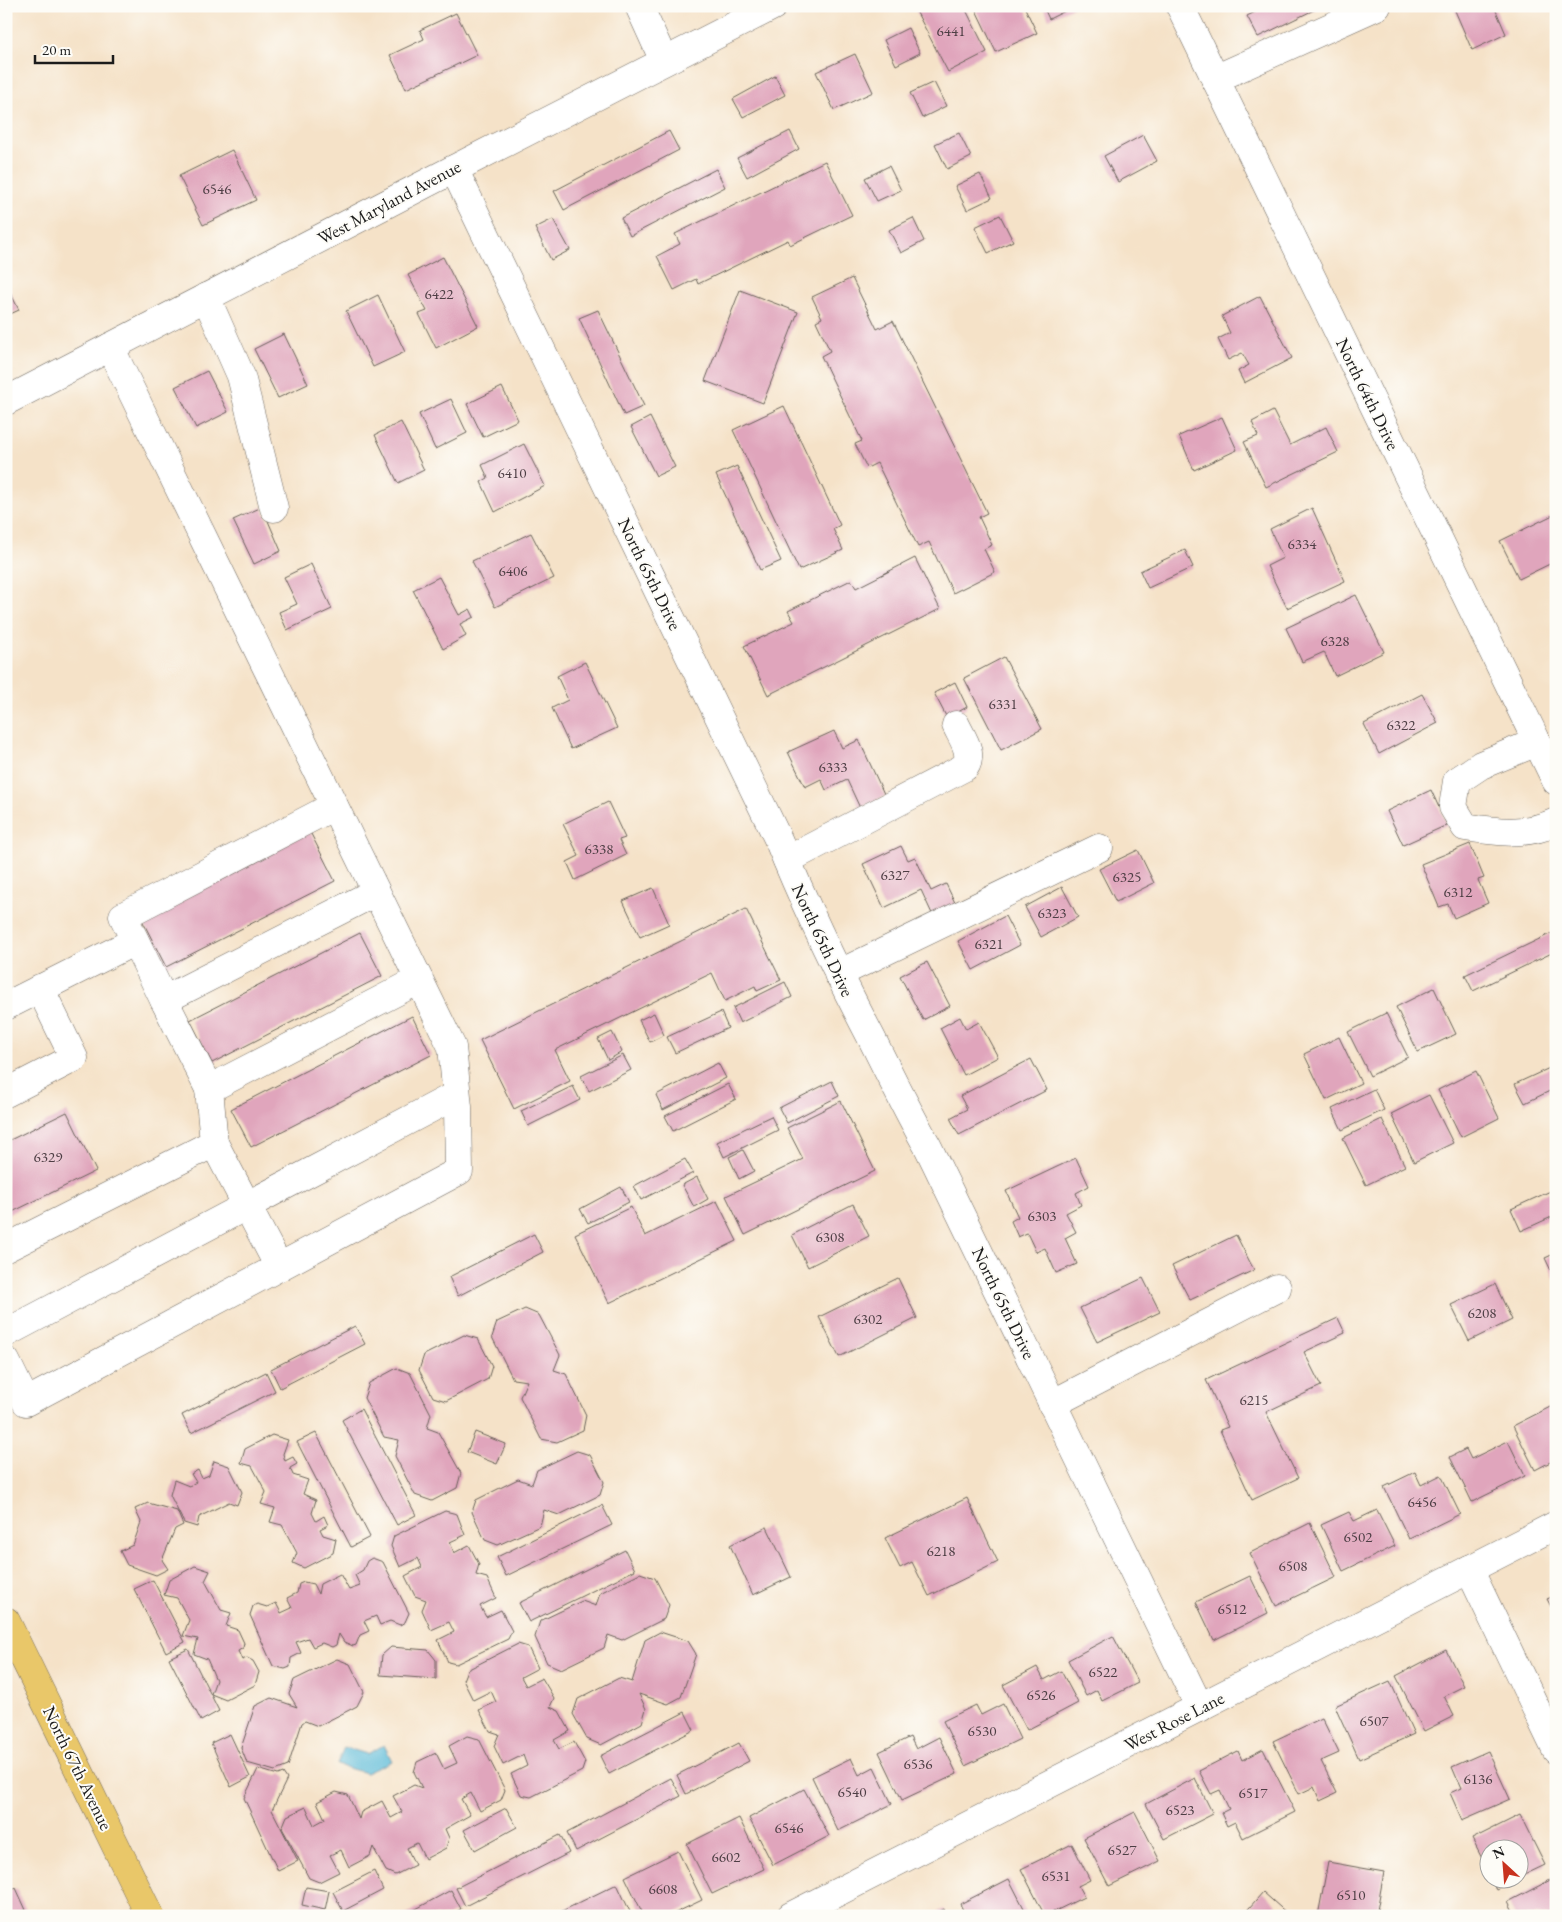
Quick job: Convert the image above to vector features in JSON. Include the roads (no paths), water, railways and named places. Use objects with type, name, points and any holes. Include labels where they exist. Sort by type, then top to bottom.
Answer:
[{"type":"main road","name":"North 67th Avenue","points":[[6,1621],[150,1916]]},
{"type":"street","points":[[639,6],[664,61]]},
{"type":"street","name":"West Maryland Avenue","points":[[6,400],[664,61],[744,13],[773,6]]},
{"type":"street","name":"North 64th Drive","points":[[1180,6],[1556,782]]},
{"type":"street","points":[[1216,79],[1377,6]]},
{"type":"street","name":"North 65th Drive","points":[[454,169],[778,840],[838,974],[928,1147],[1200,1708]]},
{"type":"street","points":[[206,297],[241,376],[274,508]]},
{"type":"street","points":[[6,1361],[26,1402],[459,1171],[452,1047],[110,347]]},
{"type":"street","points":[[786,860],[965,767],[968,760],[967,748],[956,725]]},
{"type":"street","points":[[1536,742],[1481,765],[1458,781],[1453,807],[1465,827],[1489,831],[1532,832],[1556,822]]},
{"type":"street","points":[[279,1267],[214,1143],[209,1089],[122,916],[334,806]]},
{"type":"street","points":[[838,974],[953,920],[1098,848]]},
{"type":"street","points":[[164,1000],[376,892]]},
{"type":"street","points":[[6,1006],[135,941]]},
{"type":"street","points":[[209,1089],[419,980]]},
{"type":"street","points":[[6,1093],[74,1058],[40,988]]},
{"type":"street","points":[[6,1333],[456,1095]]},
{"type":"street","points":[[6,1248],[214,1143]]},
{"type":"street","points":[[1052,1404],[1277,1288]]},
{"type":"street","name":"West Rose Lane","points":[[791,1916],[1200,1708],[1468,1568],[1556,1525]]},
{"type":"street","points":[[1468,1568],[1556,1750]]},
{"type":"water","points":[[384,1745],[392,1761],[366,1773],[337,1765],[344,1747],[367,1754]]}]
